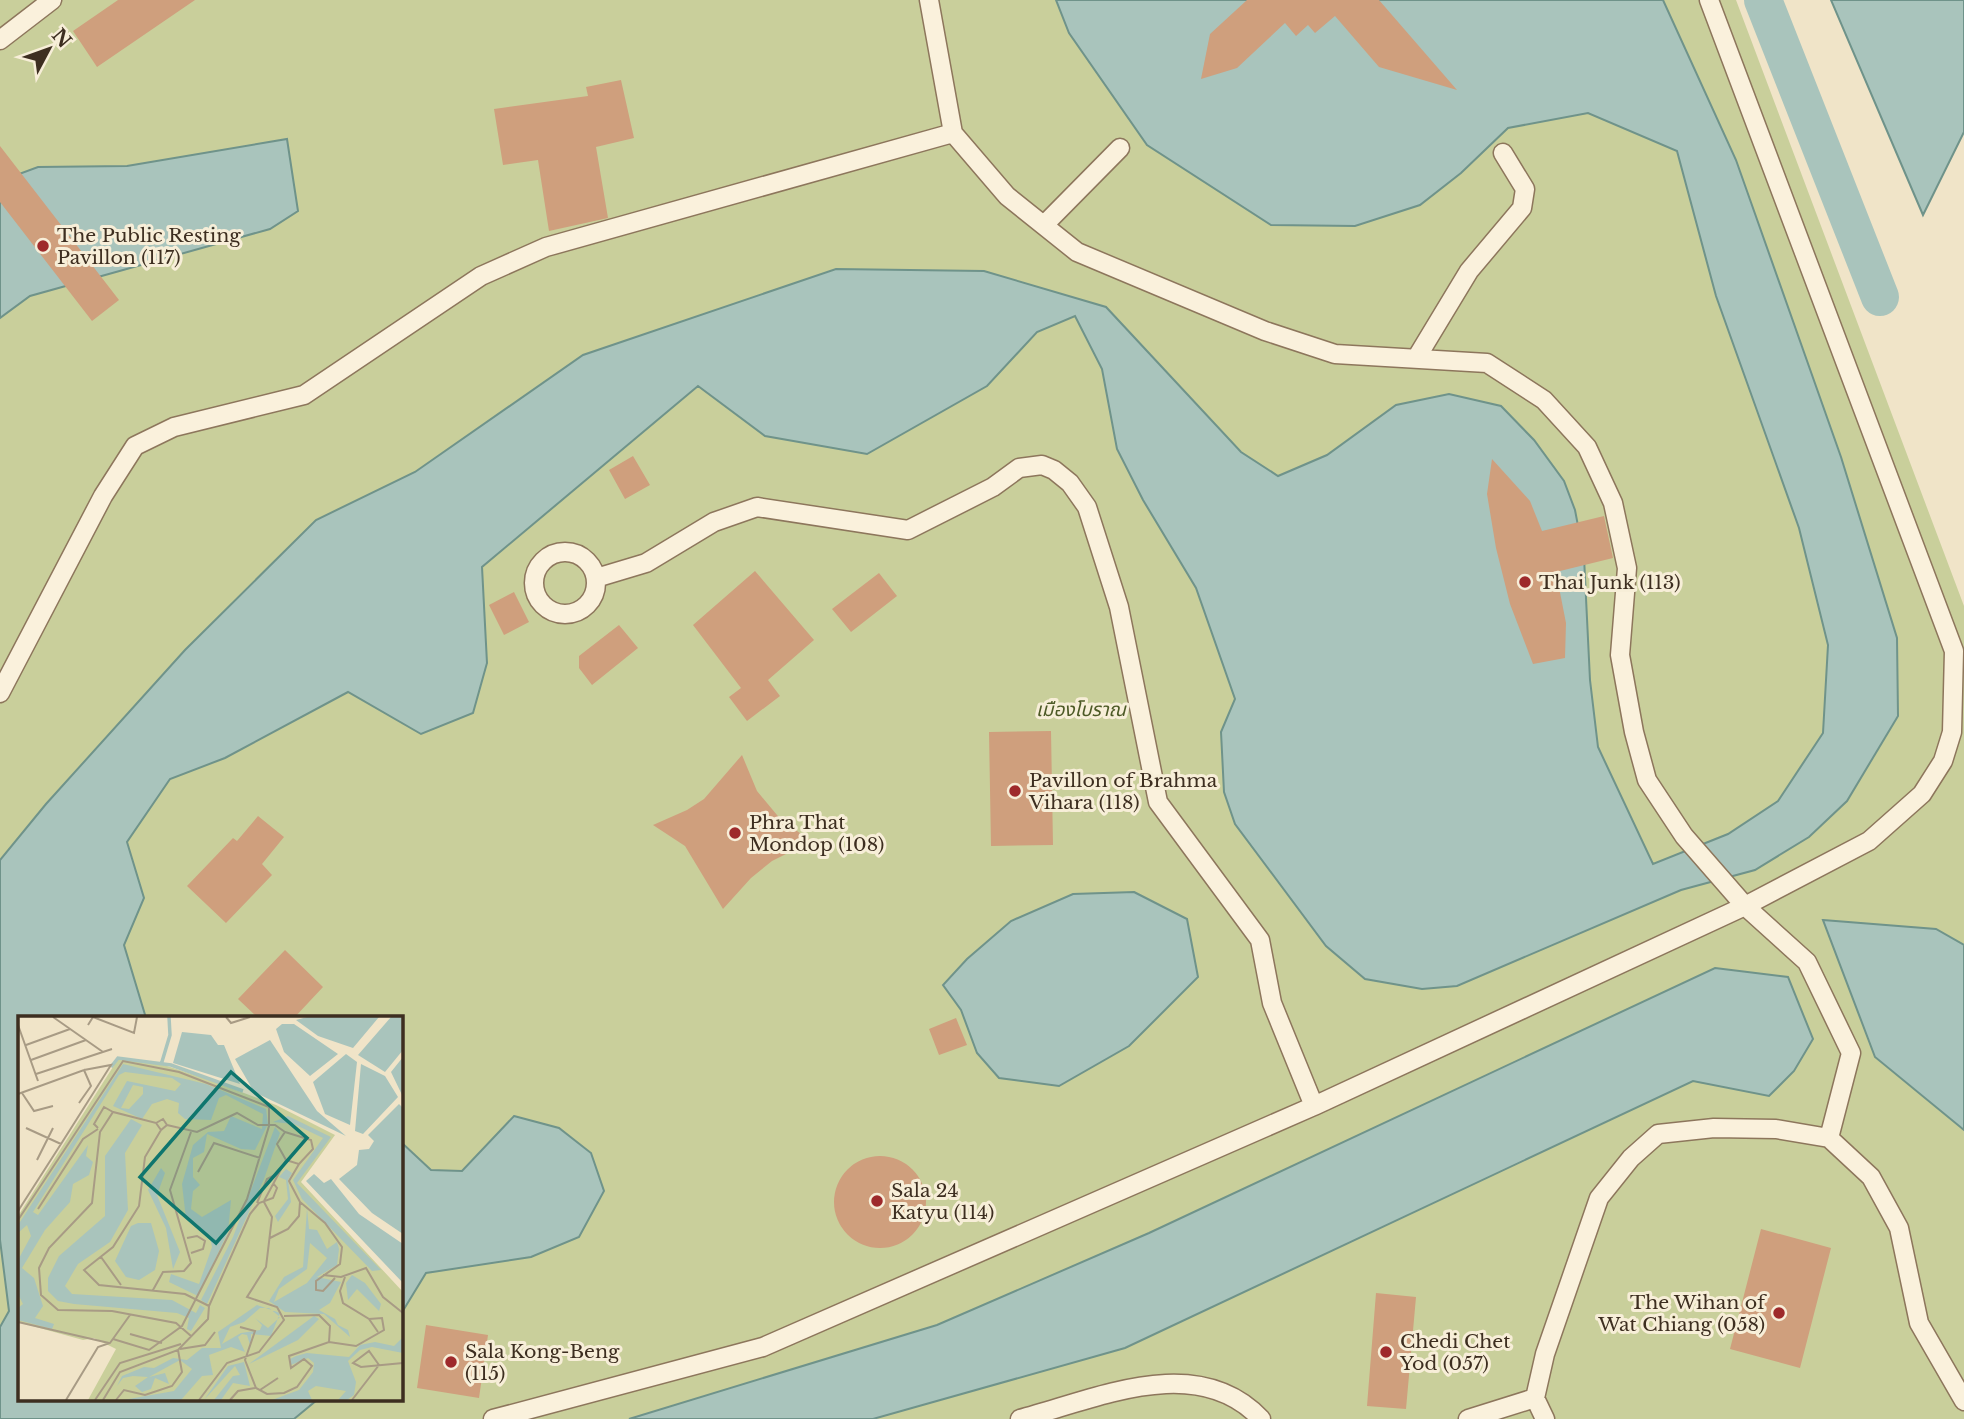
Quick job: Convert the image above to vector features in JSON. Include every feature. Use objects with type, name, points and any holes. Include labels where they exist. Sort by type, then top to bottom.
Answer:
[{"type":"lane","points":[[0,40],[52,0]]},
{"type":"lane","points":[[929,0],[953,134],[1007,196],[1077,251],[1265,331],[1335,354],[1487,363],[1544,400],[1587,447],[1613,503],[1627,568],[1620,655],[1634,732],[1647,780],[1684,836],[1745,906],[1807,962],[1851,1054],[1829,1138]]},
{"type":"lane","points":[[493,1419],[763,1347],[1314,1106],[1745,906],[1869,841],[1922,794],[1943,761],[1952,732],[1954,651],[1709,0]]},
{"type":"lane","points":[[0,693],[103,496],[135,446],[174,427],[304,395],[481,276],[546,247],[953,134]]},
{"type":"lane","points":[[1044,225],[1121,148]]},
{"type":"lane","points":[[1417,357],[1469,271],[1522,208],[1525,189],[1503,153]]},
{"type":"lane","points":[[596,578],[646,564],[714,522],[757,507],[908,530],[993,487],[1019,468],[1042,466],[1054,470],[1070,483],[1087,507],[1119,607],[1158,802],[1260,940],[1272,1003],[1314,1106]]},
{"type":"lane","points":[[1952,732],[1964,746]]},
{"type":"lane","points":[[1545,1419],[1535,1398],[1545,1354],[1599,1198],[1630,1158],[1658,1134],[1700,1130],[1776,1129],[1829,1138],[1871,1177],[1899,1228],[1919,1323],[1964,1401]]},
{"type":"lane","points":[[1020,1419],[1157,1382],[1206,1386],[1245,1402],[1261,1419]]},
{"type":"lane","points":[[1468,1419],[1535,1398]]},
{"type":"green space","name":"เมืองโบราณ","points":[[0,0],[1736,0],[1964,606],[1964,1419],[0,1419]]},
{"type":"water","points":[[1056,0],[1663,0],[1736,160],[1841,457],[1897,638],[1898,716],[1847,801],[1809,837],[1755,870],[1681,890],[1457,986],[1422,989],[1365,979],[1326,946],[1235,824],[1224,792],[1221,732],[1235,699],[1196,588],[1143,500],[1117,449],[1102,369],[1075,316],[1037,332],[987,386],[867,454],[765,436],[698,386],[482,567],[487,663],[473,713],[421,734],[348,692],[225,758],[170,779],[127,842],[144,898],[124,945],[145,1016],[18,1016],[18,1402],[315,1402],[294,1419],[0,1419],[0,1327],[9,1311],[0,1240],[0,860],[46,804],[185,650],[316,520],[415,472],[583,355],[836,269],[984,271],[1106,307],[1241,452],[1278,476],[1327,455],[1396,405],[1449,394],[1501,406],[1534,440],[1564,481],[1575,510],[1584,557],[1590,680],[1598,747],[1653,864],[1728,834],[1778,801],[1823,733],[1828,645],[1799,528],[1716,296],[1677,151],[1588,113],[1508,128],[1461,173],[1420,205],[1355,226],[1271,225],[1147,145],[1069,33]]},
{"type":"water","points":[[1831,0],[1964,0],[1964,132],[1923,215]]},
{"type":"water","points":[[287,139],[298,211],[270,229],[30,296],[0,318],[0,181],[38,167],[127,166]]},
{"type":"water","points":[[1134,892],[1187,919],[1198,977],[1129,1046],[1059,1086],[999,1078],[977,1053],[961,1010],[943,985],[967,959],[1011,921],[1073,894]]},
{"type":"water","points":[[1823,920],[1936,929],[1964,945],[1964,1130],[1875,1057]]},
{"type":"water","points":[[1715,968],[1788,977],[1813,1039],[1794,1071],[1769,1096],[1693,1081],[1125,1348],[873,1419],[629,1419],[937,1325],[1149,1233]]},
{"type":"water","points":[[514,1116],[559,1128],[591,1153],[604,1191],[579,1237],[531,1257],[426,1273],[402,1312],[402,1143],[431,1170],[462,1171]]},
{"type":"building","points":[[118,0],[195,0],[97,67],[73,31]]},
{"type":"building","points":[[1247,0],[1379,0],[1457,90],[1379,67],[1335,16],[1315,33],[1308,25],[1296,36],[1285,23],[1237,68],[1201,79],[1210,34]]},
{"type":"building","points":[[621,80],[634,138],[596,147],[608,218],[549,231],[538,160],[503,165],[494,109],[588,96],[586,87]]},
{"type":"building","points":[[0,146],[119,300],[92,321],[0,202]]},
{"type":"building","points":[[633,456],[650,485],[625,499],[609,470]]},
{"type":"building","points":[[1492,459],[1530,501],[1542,531],[1604,516],[1613,558],[1556,572],[1566,623],[1565,658],[1533,664],[1510,604],[1496,548],[1487,494]]},
{"type":"building","points":[[755,571],[814,640],[768,680],[780,696],[747,721],[729,697],[741,688],[693,625]]},
{"type":"building","points":[[879,573],[897,596],[851,632],[832,609]]},
{"type":"building","points":[[514,592],[529,622],[504,635],[489,605]]},
{"type":"building","points":[[619,625],[638,648],[592,685],[579,668],[579,656]]},
{"type":"building","points":[[1051,731],[1053,845],[991,846],[989,732]]},
{"type":"building","points":[[742,755],[757,791],[782,821],[812,841],[772,861],[751,878],[723,909],[685,846],[653,825],[704,799]]},
{"type":"building","points":[[258,816],[284,837],[262,864],[272,875],[226,923],[187,886],[233,838],[237,841]]},
{"type":"building","points":[[285,950],[323,987],[296,1016],[256,1016],[238,999]]},
{"type":"building","points":[[956,1018],[967,1045],[939,1055],[929,1029]]},
{"type":"building","points":[[880,1156],[898,1159],[913,1169],[923,1184],[926,1202],[923,1220],[913,1235],[898,1245],[880,1248],[862,1245],[847,1235],[837,1220],[834,1202],[837,1184],[847,1169],[862,1159]]},
{"type":"building","points":[[1761,1229],[1831,1248],[1800,1368],[1730,1349]]},
{"type":"building","points":[[1376,1293],[1416,1297],[1406,1409],[1367,1406]]},
{"type":"building","points":[[426,1325],[488,1335],[479,1398],[417,1388]]},
{"type":"waterway","points":[[1763,0],[1880,297]]},
{"type":"place","name":"The Public Resting Pavillon (117)","points":[[43,246]]},
{"type":"place","name":"Thai Junk (113)","points":[[1525,582]]},
{"type":"place","name":"Pavillon of Brahma Vihara (118)","points":[[1015,791]]},
{"type":"place","name":"Phra That Mondop (108)","points":[[735,833]]},
{"type":"place","name":"Sala 24 Katyu (114)","points":[[877,1201]]},
{"type":"place","name":"The Wihan of Wat Chiang (058)","points":[[1779,1313]]},
{"type":"place","name":"Chedi Chet Yod (057)","points":[[1386,1352]]},
{"type":"place","name":"Sala Kong-Beng (115)","points":[[451,1362]]}]
